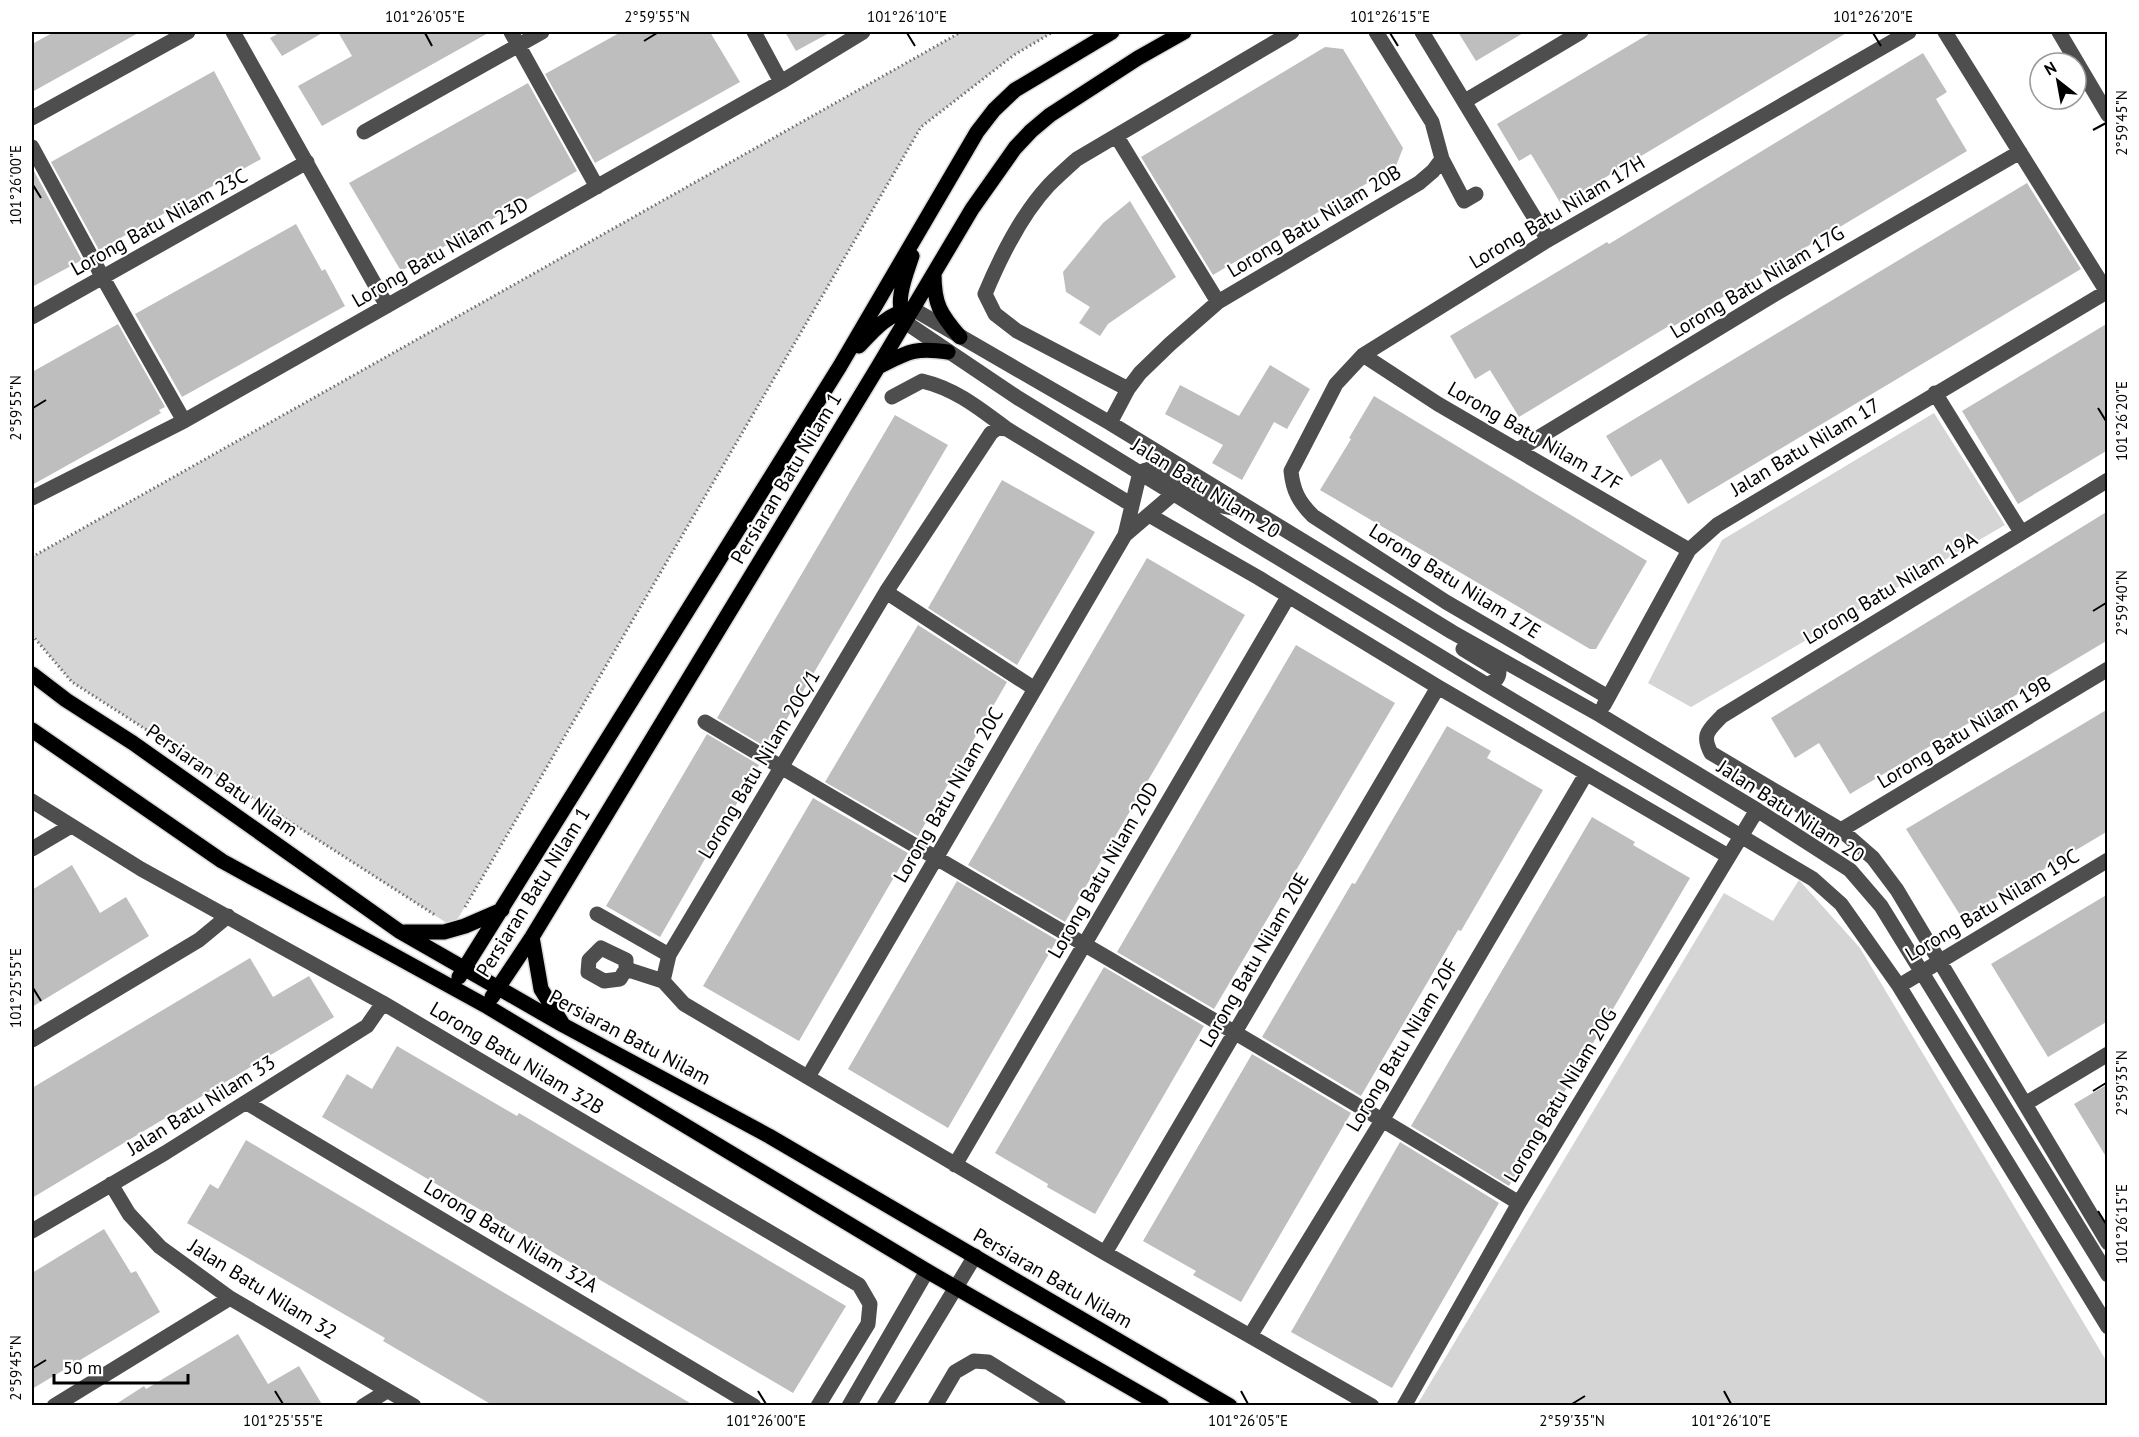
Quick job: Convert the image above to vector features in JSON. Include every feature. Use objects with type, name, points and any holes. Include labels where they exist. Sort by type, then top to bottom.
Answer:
[{"type":"main road","name":"Persiaran Batu Nilam 1","points":[[453,989],[840,366],[977,132],[993,110],[1016,90],[1112,32]]},
{"type":"main road","points":[[1138,58],[1163,32]]},
{"type":"main road","name":"Persiaran Batu Nilam 1","points":[[488,1007],[497,988],[531,937],[878,367],[906,314],[972,208],[1015,148],[1050,115],[1138,58],[1184,32]]},
{"type":"main road","points":[[840,366],[883,321],[906,314],[904,281],[920,231]]},
{"type":"main road","points":[[934,271],[934,295],[946,321],[960,337]]},
{"type":"main road","points":[[878,367],[913,351],[925,349],[948,352]]},
{"type":"main road","name":"Persiaran Batu Nilam","points":[[32,674],[399,931],[563,1025],[769,1136],[1230,1406]]},
{"type":"main road","points":[[32,730],[222,861],[488,1007],[927,1271],[1161,1406]]},
{"type":"main road","points":[[399,931],[444,932],[465,926],[502,910]]},
{"type":"main road","points":[[531,937],[541,988],[563,1025]]},
{"type":"street","points":[[32,118],[188,32]]},
{"type":"street","points":[[233,32],[387,306]]},
{"type":"street","points":[[364,132],[514,38],[542,32]]},
{"type":"street","points":[[754,32],[781,82]]},
{"type":"street","name":"Lorong Batu Nilam 23D","points":[[32,498],[184,421],[781,82],[863,32]]},
{"type":"street","points":[[1128,389],[1017,331],[995,314],[985,294],[999,262],[1029,212],[1048,186],[1077,159],[1292,32]]},
{"type":"street","points":[[1376,32],[1432,122],[1442,159],[1464,201],[1476,194]]},
{"type":"street","points":[[1422,32],[1548,240]]},
{"type":"street","points":[[1465,101],[1581,32]]},
{"type":"street","name":"Lorong Batu Nilam 17H","points":[[1293,487],[1291,471],[1335,384],[1362,355],[1548,240],[1909,32]]},
{"type":"street","points":[[1945,32],[2107,292]]},
{"type":"street","points":[[2059,32],[2102,91],[2108,115]]},
{"type":"street","points":[[514,38],[597,187]]},
{"type":"street","points":[[1117,137],[1218,302]]},
{"type":"street","points":[[32,147],[184,421]]},
{"type":"street","name":"Lorong Batu Nilam 17G","points":[[1518,450],[1775,294],[2020,152]]},
{"type":"street","name":"Lorong Batu Nilam 20B","points":[[1110,423],[1128,389],[1140,373],[1218,302],[1419,183],[1433,171],[1442,159]]},
{"type":"street","name":"Lorong Batu Nilam 23C","points":[[32,317],[307,162]]},
{"type":"street","name":"Jalan Batu Nilam 17","points":[[1600,715],[1689,550],[1717,525],[2107,292]]},
{"type":"street","name":"Jalan Batu Nilam 20","points":[[906,314],[960,337],[1110,423],[1452,632],[1600,715],[1757,810],[1850,870],[1881,906],[2108,1275]]},
{"type":"street","name":"Jalan Batu Nilam 20","points":[[906,314],[948,352],[1018,398],[1487,685],[1813,879],[1841,904],[1899,986],[2108,1327]]},
{"type":"street","name":"Lorong Batu Nilam 17F","points":[[1362,355],[1438,404],[1689,550]]},
{"type":"street","points":[[892,397],[922,381],[942,386],[963,397],[1003,429],[1132,505]]},
{"type":"street","points":[[1935,393],[2021,532]]},
{"type":"street","name":"Lorong Batu Nilam 20C/1","points":[[663,981],[669,955],[886,592],[991,433],[1003,429]]},
{"type":"street","points":[[1125,535],[1140,472],[1153,468],[1217,505],[1243,512],[1253,511]]},
{"type":"street","name":"Lorong Batu Nilam 19A","points":[[1841,831],[1711,753],[1706,742],[1707,733],[1722,716],[2108,480]]},
{"type":"street","name":"Lorong Batu Nilam 17E","points":[[1293,487],[1300,504],[1313,516],[1446,602],[1608,697]]},
{"type":"street","points":[[1125,535],[1173,494]]},
{"type":"street","points":[[1149,515],[1728,856]]},
{"type":"street","name":"Lorong Batu Nilam 20C","points":[[808,1077],[1125,535]]},
{"type":"street","points":[[886,592],[1035,689]]},
{"type":"street","name":"Lorong Batu Nilam 20D","points":[[955,1165],[1288,597]]},
{"type":"street","name":"Jalan Batu Nilam 20","points":[[1452,632],[1458,646],[1499,671],[1497,680],[1487,685]]},
{"type":"street","name":"Lorong Batu Nilam 19B","points":[[1841,831],[2108,669]]},
{"type":"street","name":"Lorong Batu Nilam 20E","points":[[1105,1254],[1438,687]]},
{"type":"street","points":[[705,722],[936,859],[1236,1032],[1519,1203]]},
{"type":"street","name":"Lorong Batu Nilam 20F","points":[[1250,1336],[1383,1119],[1586,774]]},
{"type":"street","name":"Lorong Batu Nilam 32B","points":[[32,801],[141,869],[383,1003],[859,1285],[870,1304],[868,1324],[818,1406]]},
{"type":"street","name":"Lorong Batu Nilam 20G","points":[[1404,1406],[1519,1203],[1757,810]]},
{"type":"street","points":[[32,849],[71,826]]},
{"type":"street","points":[[1841,831],[1873,858],[1897,890],[2107,1243]]},
{"type":"street","name":"Lorong Batu Nilam 19C","points":[[1899,986],[2108,860]]},
{"type":"street","points":[[597,914],[669,955]]},
{"type":"street","points":[[32,1040],[199,940],[228,916]]},
{"type":"street","points":[[626,969],[663,981],[684,1004],[1105,1254],[1372,1406]]},
{"type":"street","name":"Jalan Batu Nilam 33","points":[[32,1231],[247,1103],[367,1026],[383,1003]]},
{"type":"street","points":[[2025,1104],[2108,1054]]},
{"type":"street","name":"Lorong Batu Nilam 32A","points":[[247,1103],[754,1406]]},
{"type":"street","name":"Jalan Batu Nilam 32","points":[[111,1184],[129,1214],[153,1241],[230,1298],[414,1406]]},
{"type":"street","points":[[884,1406],[975,1256]]},
{"type":"street","points":[[849,1406],[927,1271]]},
{"type":"street","points":[[54,1406],[230,1298]]},
{"type":"street","points":[[935,1406],[956,1372],[974,1361],[988,1362],[1059,1406]]},
{"type":"street","points":[[363,1406],[387,1390]]},
{"type":"path","points":[[32,557],[962,32]]},
{"type":"path","points":[[465,907],[921,127],[1014,55],[1053,32]]},
{"type":"path","points":[[32,635],[72,682],[443,921]]},
{"type":"shaded area","points":[[961,32],[1053,32],[1014,55],[921,127],[453,927],[72,682],[32,635],[32,557]]},
{"type":"shaded area","points":[[1934,413],[2005,525],[1691,707],[1648,683],[1722,540]]},
{"type":"shaded area","points":[[1799,880],[1860,948],[2107,1362],[2107,1405],[1417,1405],[1724,893],[1773,921]]},
{"type":"building","points":[[54,32],[140,32],[32,92],[32,44]]},
{"type":"building","points":[[281,32],[324,32],[282,56],[270,38]]},
{"type":"building","points":[[338,32],[490,32],[322,126],[298,86],[352,56]]},
{"type":"building","points":[[621,32],[710,32],[740,82],[595,163],[545,74]]},
{"type":"building","points":[[785,32],[831,32],[796,51]]},
{"type":"building","points":[[1458,32],[1525,32],[1476,61]]},
{"type":"building","points":[[1652,32],[1848,32],[1561,204],[1531,154],[1519,161],[1497,124]]},
{"type":"building","points":[[1325,47],[1343,49],[1403,148],[1396,166],[1213,275],[1141,157]]},
{"type":"building","points":[[1923,53],[1947,92],[1936,99],[1967,151],[1674,326],[1672,324],[1519,417],[1490,370],[1475,379],[1450,336],[1607,242],[1609,244]]},
{"type":"building","points":[[214,71],[261,159],[99,250],[51,162]]},
{"type":"building","points":[[528,83],[577,171],[401,271],[349,183]]},
{"type":"building","points":[[34,171],[82,260],[32,287],[32,173]]},
{"type":"building","points":[[2027,183],[2081,269],[1688,504],[1661,459],[1631,477],[1606,436]]},
{"type":"building","points":[[1130,201],[1176,277],[1108,324],[1100,336],[1079,323],[1090,307],[1066,292],[1063,272],[1103,223]]},
{"type":"building","points":[[296,224],[322,271],[325,269],[345,306],[182,397],[135,314]]},
{"type":"building","points":[[2108,323],[2108,450],[2018,504],[1962,411]]},
{"type":"building","points":[[118,324],[165,407],[159,410],[161,413],[32,485],[32,372]]},
{"type":"building","points":[[1270,365],[1310,389],[1287,429],[1274,422],[1242,480],[1212,463],[1223,445],[1165,414],[1180,385],[1239,416]]},
{"type":"building","points":[[1374,396],[1647,561],[1596,649],[1590,649],[1320,490]]},
{"type":"building","points":[[895,415],[948,445],[769,749],[717,718]]},
{"type":"building","points":[[1002,480],[1095,532],[1017,665],[928,608]]},
{"type":"building","points":[[2108,511],[2108,640],[1850,794],[1819,743],[1795,758],[1771,718]]},
{"type":"building","points":[[1147,558],[1245,615],[1065,922],[968,865]]},
{"type":"building","points":[[918,625],[1007,682],[918,836],[825,782]]},
{"type":"building","points":[[1296,645],[1395,703],[1214,1009],[1117,952]]},
{"type":"building","points":[[2108,709],[2108,831],[1962,918],[1906,829]]},
{"type":"building","points":[[1447,726],[1491,751],[1487,758],[1543,790],[1361,1096],[1262,1037]]},
{"type":"building","points":[[707,734],[759,765],[660,937],[606,906]]},
{"type":"building","points":[[813,798],[908,853],[799,1041],[703,986]]},
{"type":"building","points":[[1592,817],[1635,842],[1633,845],[1690,878],[1509,1186],[1411,1126]]},
{"type":"building","points":[[72,865],[100,913],[126,897],[149,936],[32,1007],[32,890]]},
{"type":"building","points":[[957,881],[1057,940],[948,1128],[848,1069]]},
{"type":"building","points":[[2108,894],[2108,1021],[2048,1057],[1991,964]]},
{"type":"building","points":[[250,958],[273,997],[309,976],[334,1017],[32,1198],[32,1088]]},
{"type":"building","points":[[1104,967],[1204,1026],[1095,1214],[1047,1187],[1048,1184],[995,1153]]},
{"type":"building","points":[[397,1046],[517,1116],[519,1113],[846,1306],[793,1393],[322,1117],[347,1074],[372,1089]]},
{"type":"building","points":[[1252,1054],[1351,1113],[1241,1302],[1193,1275],[1196,1271],[1143,1241]]},
{"type":"building","points":[[2108,1084],[2108,1160],[2074,1104]]},
{"type":"building","points":[[246,1140],[695,1406],[494,1406],[383,1341],[385,1338],[187,1223],[210,1184],[218,1189]]},
{"type":"building","points":[[1400,1142],[1499,1203],[1392,1388],[1291,1332]]},
{"type":"building","points":[[104,1229],[131,1273],[136,1271],[160,1312],[32,1389],[32,1273]]},
{"type":"building","points":[[238,1334],[268,1384],[299,1366],[323,1406],[113,1406],[144,1386],[146,1389]]}]
